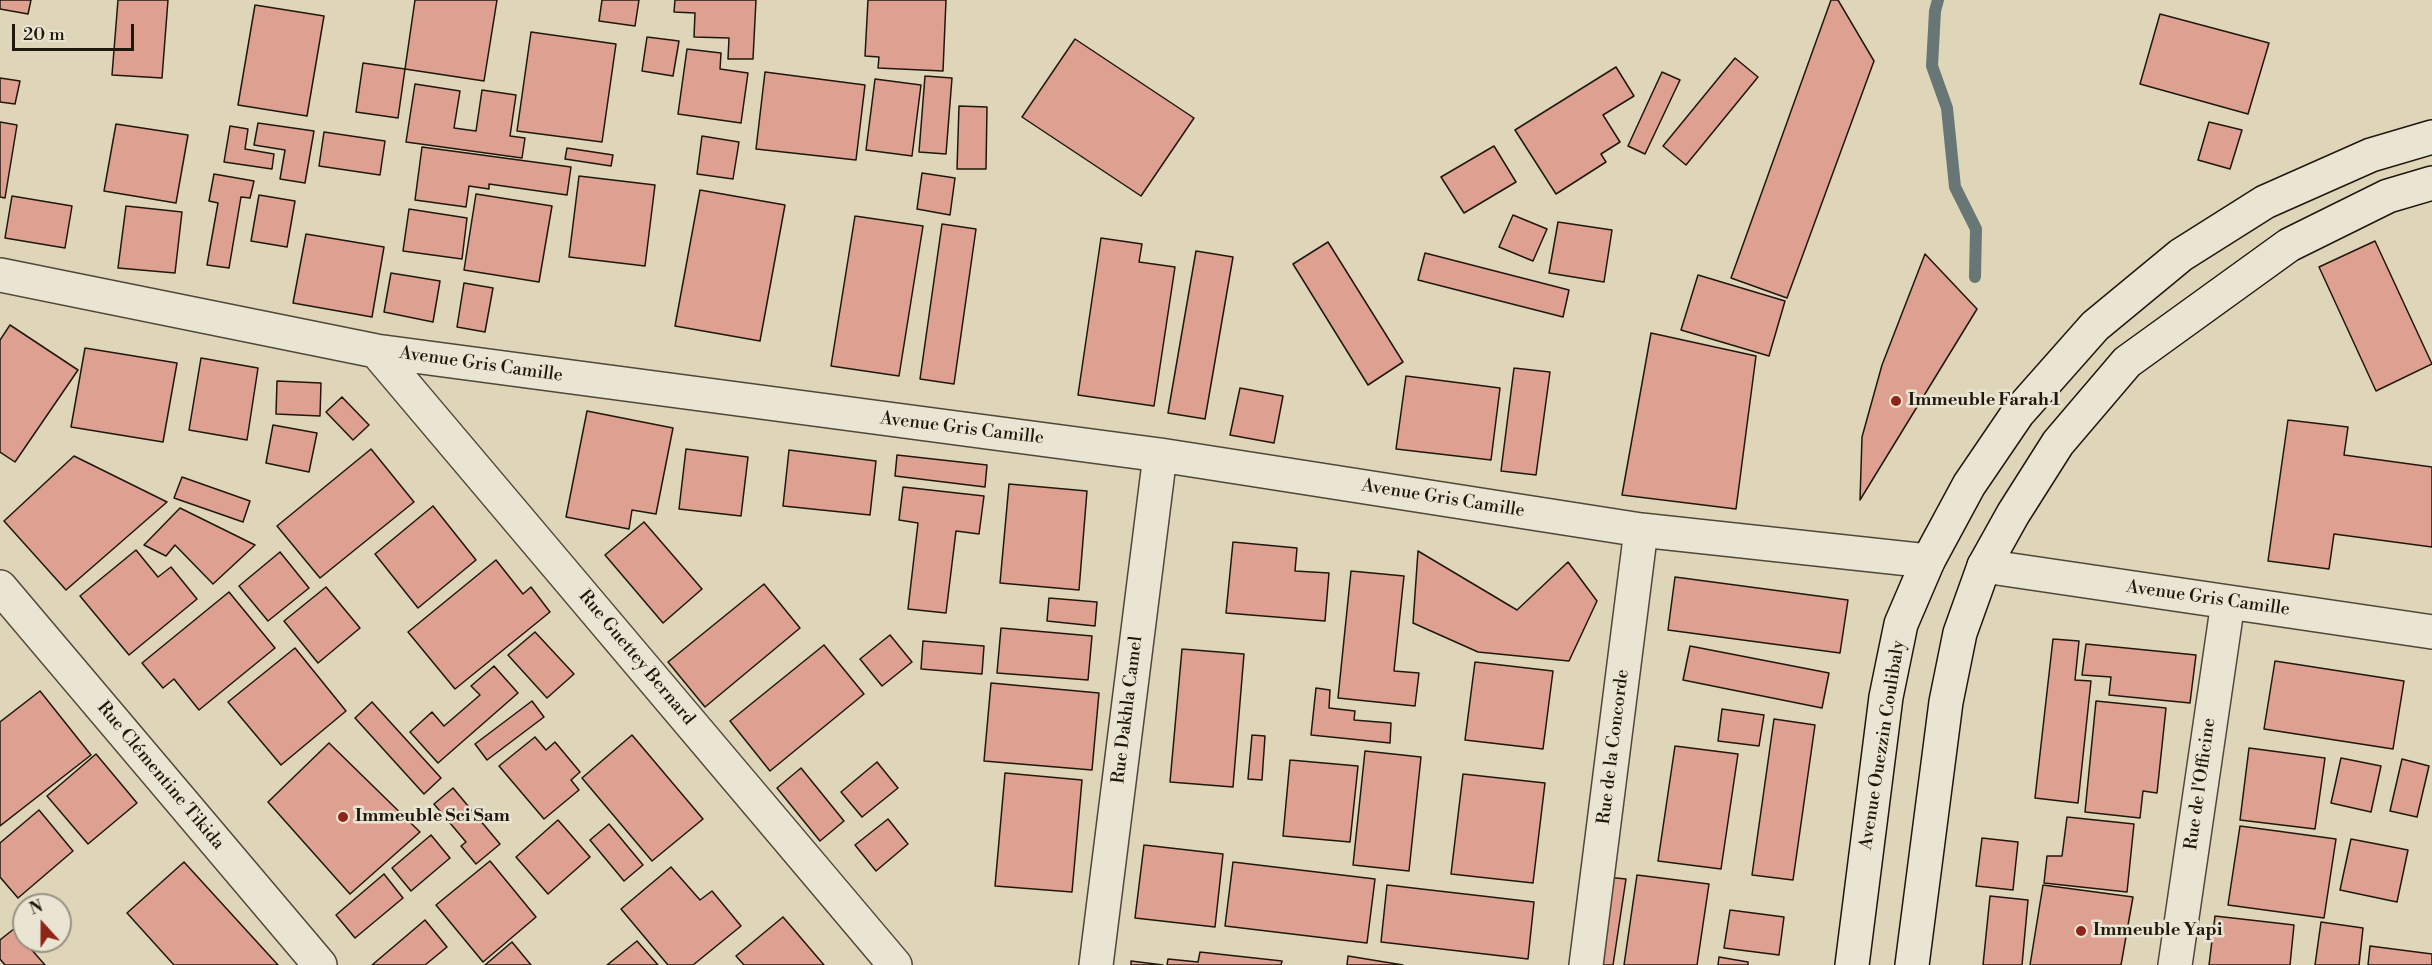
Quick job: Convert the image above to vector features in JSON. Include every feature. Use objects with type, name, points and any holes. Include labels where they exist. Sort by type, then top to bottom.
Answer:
[{"type":"street","name":"Avenue Ouezzin Coulibaly","points":[[1852,965],[1886,697],[1901,624],[1928,561],[1969,485],[2018,413],[2103,319],[2181,255],[2265,202],[2371,155],[2432,136]]},
{"type":"street","points":[[1912,965],[1946,702],[1960,633],[1984,566],[2013,514],[2058,443],[2127,362],[2289,245],[2388,196],[2432,183]]},
{"type":"street","name":"Avenue Gris Camille","points":[[0,275],[376,351],[1160,455],[1641,530],[1928,561]]},
{"type":"street","name":"Rue Guettey Bernard","points":[[376,351],[895,965]]},
{"type":"street","name":"Rue Dakhla Camel","points":[[1096,965],[1160,455]]},
{"type":"street","name":"Rue de la Concorde","points":[[1586,965],[1641,530]]},
{"type":"street","name":"Avenue Gris Camille","points":[[1984,566],[2432,632]]},
{"type":"street","name":"Rue Clémentine Tikida","points":[[0,587],[321,965]]},
{"type":"street","name":"Rue de l'Officine","points":[[2175,965],[2228,602]]},
{"type":"building","points":[[0,0],[31,0],[28,14],[0,9]]},
{"type":"building","points":[[118,0],[168,0],[162,78],[112,75]]},
{"type":"building","points":[[415,0],[497,0],[484,81],[405,69]]},
{"type":"building","points":[[602,0],[639,0],[635,26],[599,21]]},
{"type":"building","points":[[675,0],[756,0],[753,59],[728,59],[729,38],[694,37],[695,13],[674,12]]},
{"type":"building","points":[[868,0],[946,0],[943,71],[878,68],[879,57],[865,56]]},
{"type":"building","points":[[1831,0],[1838,0],[1874,61],[1787,298],[1731,278]]},
{"type":"building","points":[[255,5],[324,16],[307,116],[238,105]]},
{"type":"building","points":[[2160,14],[2269,43],[2248,114],[2140,84]]},
{"type":"building","points":[[531,32],[616,44],[602,142],[517,131]]},
{"type":"building","points":[[647,37],[679,41],[673,76],[642,71]]},
{"type":"building","points":[[1075,39],[1194,118],[1141,196],[1022,117]]},
{"type":"building","points":[[687,49],[721,53],[720,69],[748,73],[741,123],[678,114]]},
{"type":"building","points":[[1735,58],[1758,77],[1686,165],[1663,146]]},
{"type":"building","points":[[363,63],[405,69],[398,118],[356,112]]},
{"type":"building","points":[[1616,67],[1634,96],[1603,115],[1620,142],[1601,154],[1606,162],[1556,194],[1515,130]]},
{"type":"building","points":[[765,72],[865,85],[856,160],[756,149]]},
{"type":"building","points":[[1662,72],[1680,80],[1645,154],[1628,146]]},
{"type":"building","points":[[925,76],[952,78],[946,154],[919,152]]},
{"type":"building","points":[[0,78],[20,81],[15,104],[0,102]]},
{"type":"building","points":[[875,79],[921,85],[912,156],[866,150]]},
{"type":"building","points":[[415,84],[460,91],[454,128],[476,131],[482,90],[516,95],[510,136],[525,138],[522,158],[406,142]]},
{"type":"building","points":[[959,106],[987,107],[986,169],[957,169]]},
{"type":"building","points":[[0,122],[17,125],[5,198],[0,197]]},
{"type":"building","points":[[2209,122],[2242,130],[2230,169],[2198,160]]},
{"type":"building","points":[[258,123],[314,131],[305,183],[280,179],[285,150],[254,145]]},
{"type":"building","points":[[116,124],[188,135],[176,203],[104,191]]},
{"type":"building","points":[[230,126],[248,129],[245,149],[274,154],[272,169],[224,162]]},
{"type":"building","points":[[324,132],[385,141],[380,175],[319,166]]},
{"type":"building","points":[[702,136],[739,142],[733,179],[697,174]]},
{"type":"building","points":[[1494,146],[1516,182],[1464,213],[1441,177]]},
{"type":"building","points":[[422,147],[571,167],[567,195],[489,184],[489,189],[469,186],[466,207],[415,200]]},
{"type":"building","points":[[567,148],[613,155],[611,166],[565,159]]},
{"type":"building","points":[[922,173],[955,178],[950,215],[917,209]]},
{"type":"building","points":[[214,174],[254,181],[250,198],[241,197],[229,268],[207,265],[218,203],[209,201]]},
{"type":"building","points":[[579,176],[655,185],[645,266],[569,257]]},
{"type":"building","points":[[700,190],[785,205],[760,341],[675,326]]},
{"type":"building","points":[[476,194],[552,206],[539,282],[464,270]]},
{"type":"building","points":[[259,195],[295,201],[287,247],[251,241]]},
{"type":"building","points":[[12,196],[72,206],[65,248],[5,238]]},
{"type":"building","points":[[126,206],[182,212],[175,273],[118,268]]},
{"type":"building","points":[[409,209],[467,218],[462,259],[403,251]]},
{"type":"building","points":[[1513,215],[1547,229],[1533,261],[1499,247]]},
{"type":"building","points":[[855,216],[923,226],[899,376],[831,366]]},
{"type":"building","points":[[1558,222],[1612,230],[1604,282],[1549,273]]},
{"type":"building","points":[[942,224],[976,229],[954,384],[920,379]]},
{"type":"building","points":[[306,234],[384,247],[372,317],[293,303]]},
{"type":"building","points":[[1101,238],[1142,244],[1139,262],[1175,267],[1154,406],[1078,395]]},
{"type":"building","points":[[2375,241],[2432,364],[2376,391],[2319,267]]},
{"type":"building","points":[[1328,242],[1403,362],[1368,385],[1293,264]]},
{"type":"building","points":[[1196,251],[1233,257],[1205,419],[1168,413]]},
{"type":"building","points":[[1425,253],[1569,290],[1563,317],[1418,280]]},
{"type":"building","name":"Immeuble Farah 1","points":[[1925,254],[1977,309],[1860,500],[1862,437],[1882,365]]},
{"type":"building","points":[[391,273],[440,281],[433,322],[384,312]]},
{"type":"building","points":[[1698,275],[1785,301],[1769,356],[1681,330]]},
{"type":"building","points":[[464,283],[493,288],[485,332],[457,327]]},
{"type":"building","points":[[10,325],[78,370],[15,462],[0,452],[0,340]]},
{"type":"building","points":[[1651,333],[1756,356],[1736,509],[1622,495]]},
{"type":"building","points":[[85,348],[177,363],[163,442],[71,427]]},
{"type":"building","points":[[201,358],[258,368],[247,440],[189,430]]},
{"type":"building","points":[[1514,368],[1550,372],[1536,475],[1501,471]]},
{"type":"building","points":[[1406,376],[1500,388],[1491,460],[1396,449]]},
{"type":"building","points":[[277,381],[321,383],[320,416],[276,414]]},
{"type":"building","points":[[1240,388],[1283,396],[1274,443],[1230,435]]},
{"type":"building","points":[[342,397],[369,425],[353,440],[326,412]]},
{"type":"building","points":[[587,411],[673,428],[656,514],[632,510],[629,529],[566,517]]},
{"type":"building","points":[[2288,420],[2348,427],[2344,455],[2432,467],[2432,547],[2334,534],[2329,569],[2268,561]]},
{"type":"building","points":[[273,425],[317,433],[309,472],[266,463]]},
{"type":"building","points":[[371,449],[414,502],[320,578],[277,526]]},
{"type":"building","points":[[686,449],[748,457],[741,516],[679,509]]},
{"type":"building","points":[[789,450],[876,461],[870,515],[783,506]]},
{"type":"building","points":[[897,455],[987,465],[985,487],[895,476]]},
{"type":"building","points":[[74,456],[167,502],[66,590],[4,521]]},
{"type":"building","points":[[182,477],[250,501],[243,522],[174,498]]},
{"type":"building","points":[[1009,484],[1087,491],[1079,590],[1000,583]]},
{"type":"building","points":[[903,487],[984,496],[979,534],[956,531],[946,613],[908,609],[918,523],[899,520]]},
{"type":"building","points":[[433,506],[476,560],[418,608],[375,554]]},
{"type":"building","points":[[180,508],[255,545],[213,584],[175,545],[166,556],[144,545]]},
{"type":"building","points":[[644,522],[702,589],[663,623],[605,555]]},
{"type":"building","points":[[1233,542],[1297,548],[1295,571],[1329,573],[1325,621],[1226,613]]},
{"type":"building","points":[[136,550],[158,577],[171,567],[197,599],[129,655],[80,596]]},
{"type":"building","points":[[1418,551],[1517,610],[1568,562],[1597,601],[1569,661],[1478,652],[1413,623]]},
{"type":"building","points":[[280,552],[309,588],[268,621],[239,586]]},
{"type":"building","points":[[496,560],[523,594],[531,587],[550,612],[455,689],[408,632]]},
{"type":"building","points":[[1351,571],[1404,576],[1394,671],[1419,673],[1415,706],[1338,698]]},
{"type":"building","points":[[1675,577],[1848,600],[1840,653],[1668,630]]},
{"type":"building","points":[[764,584],[800,628],[705,707],[668,662]]},
{"type":"building","points":[[326,587],[360,628],[318,663],[284,621]]},
{"type":"building","points":[[229,592],[275,648],[199,710],[174,679],[163,688],[142,663]]},
{"type":"building","points":[[1049,598],[1097,602],[1095,626],[1047,621]]},
{"type":"building","points":[[1001,628],[1092,636],[1088,680],[997,673]]},
{"type":"building","points":[[535,632],[574,674],[547,698],[508,655]]},
{"type":"building","points":[[890,635],[912,662],[882,686],[860,659]]},
{"type":"building","points":[[2053,639],[2079,641],[2075,680],[2091,681],[2078,803],[2035,798]]},
{"type":"building","points":[[923,641],[984,646],[982,674],[921,669]]},
{"type":"building","points":[[2086,644],[2196,655],[2190,703],[2109,695],[2111,677],[2082,675]]},
{"type":"building","points":[[824,645],[864,694],[770,771],[730,721]]},
{"type":"building","points":[[1690,646],[1829,673],[1822,708],[1683,680]]},
{"type":"building","points":[[295,648],[346,711],[281,765],[228,702]]},
{"type":"building","points":[[1182,649],[1244,654],[1233,787],[1170,782]]},
{"type":"building","points":[[2275,661],[2404,681],[2393,749],[2264,729]]},
{"type":"building","points":[[1475,662],[1553,671],[1543,749],[1465,740]]},
{"type":"building","points":[[494,666],[518,693],[438,763],[410,732],[432,712],[444,726],[480,695],[471,686]]},
{"type":"building","points":[[991,683],[1099,693],[1092,770],[984,761]]},
{"type":"building","points":[[1316,688],[1330,690],[1329,708],[1355,711],[1354,720],[1391,723],[1390,743],[1311,735]]},
{"type":"building","points":[[40,691],[91,755],[0,826],[0,722]]},
{"type":"building","points":[[532,701],[544,717],[487,760],[475,744]]},
{"type":"building","points":[[2096,701],[2166,708],[2157,793],[2143,791],[2140,818],[2085,812]]},
{"type":"building","points":[[372,702],[441,778],[424,794],[355,718]]},
{"type":"building","points":[[1722,709],[1764,715],[1759,746],[1718,741]]},
{"type":"building","points":[[1774,719],[1815,725],[1793,880],[1752,875]]},
{"type":"building","points":[[632,735],[703,819],[652,861],[582,778]]},
{"type":"building","points":[[1252,735],[1265,736],[1262,780],[1248,779]]},
{"type":"building","points":[[535,737],[546,750],[555,742],[580,772],[571,780],[579,790],[544,819],[499,766]]},
{"type":"building","name":"Immeuble Sci Sam","points":[[329,743],[420,832],[350,894],[268,802]]},
{"type":"building","points":[[1675,746],[1738,754],[1721,869],[1658,861]]},
{"type":"building","points":[[2249,748],[2325,758],[2315,829],[2240,820]]},
{"type":"building","points":[[1365,751],[1421,757],[1409,871],[1353,865]]},
{"type":"building","points":[[96,754],[137,803],[88,844],[47,796]]},
{"type":"building","points":[[2341,758],[2381,766],[2371,812],[2331,803]]},
{"type":"building","points":[[2402,759],[2429,766],[2417,817],[2390,811]]},
{"type":"building","points":[[1290,760],[1358,766],[1350,842],[1283,836]]},
{"type":"building","points":[[877,762],[898,788],[862,817],[841,792]]},
{"type":"building","points":[[801,768],[844,821],[820,841],[777,788]]},
{"type":"building","points":[[1005,773],[1082,780],[1072,892],[995,886]]},
{"type":"building","points":[[1463,774],[1545,783],[1533,883],[1451,874]]},
{"type":"building","points":[[453,788],[500,844],[476,864],[461,846],[466,842],[434,804]]},
{"type":"building","points":[[39,810],[73,851],[24,893],[14,893],[0,877],[0,843]]},
{"type":"building","points":[[2067,817],[2134,824],[2127,892],[2044,883],[2047,856],[2062,856]]},
{"type":"building","points":[[888,819],[908,844],[876,871],[855,845]]},
{"type":"building","points":[[558,820],[590,857],[548,894],[516,857]]},
{"type":"building","points":[[609,824],[643,865],[624,881],[590,840]]},
{"type":"building","points":[[2240,826],[2336,839],[2324,918],[2228,905]]},
{"type":"building","points":[[431,835],[450,858],[411,891],[392,868]]},
{"type":"building","points":[[1982,838],[2018,842],[2013,890],[1976,886]]},
{"type":"building","points":[[2351,839],[2408,850],[2397,902],[2340,890]]},
{"type":"building","points":[[1144,845],[1223,854],[1215,927],[1135,918]]},
{"type":"building","points":[[490,861],[536,917],[483,962],[436,905]]},
{"type":"building","points":[[184,862],[278,965],[174,965],[127,913]]},
{"type":"building","points":[[1233,862],[1375,879],[1367,943],[1225,926]]},
{"type":"building","points":[[671,867],[700,900],[712,891],[741,926],[693,965],[668,965],[621,909]]},
{"type":"building","points":[[384,874],[403,898],[355,938],[336,915]]},
{"type":"building","points":[[1637,875],[1709,884],[1697,965],[1624,965]]},
{"type":"building","points":[[1606,877],[1626,879],[1613,965],[1593,965]]},
{"type":"building","points":[[1387,885],[1534,902],[1528,959],[1381,942]]},
{"type":"building","name":"Immeuble Yapi","points":[[2043,885],[2133,897],[2121,965],[2030,965]]},
{"type":"building","points":[[1990,896],[2028,900],[2022,965],[1983,965]]},
{"type":"building","points":[[1730,910],[1784,917],[1779,955],[1724,948]]},
{"type":"building","points":[[2215,916],[2294,925],[2290,965],[2209,965]]},
{"type":"building","points":[[783,917],[824,965],[744,965],[736,956]]},
{"type":"building","points":[[425,920],[447,947],[425,965],[372,965]]},
{"type":"building","points":[[2321,922],[2363,928],[2359,965],[2315,965]]},
{"type":"building","points":[[12,930],[12,953],[34,953],[45,965],[5,965],[0,959],[0,940]]},
{"type":"building","points":[[637,941],[658,965],[607,965]]},
{"type":"building","points":[[512,942],[531,965],[485,965]]},
{"type":"building","points":[[2370,946],[2432,954],[2432,965],[2368,965]]},
{"type":"building","points":[[1200,952],[1282,961],[1281,965],[1167,965],[1168,959],[1198,962]]},
{"type":"building","points":[[1348,956],[1403,965],[1347,965]]},
{"type":"building","points":[[1719,957],[1748,962],[1748,965],[1718,965]]},
{"type":"building","points":[[1131,961],[1163,965],[1131,965]]},
{"type":"waterway","points":[[1938,0],[1935,11],[1932,66],[1947,108],[1955,187],[1976,229],[1975,277]]},
{"type":"place","name":"Immeuble Farah 1","points":[[1896,401]]},
{"type":"place","name":"Immeuble Sci Sam","points":[[343,817]]},
{"type":"place","name":"Immeuble Yapi","points":[[2081,931]]}]
